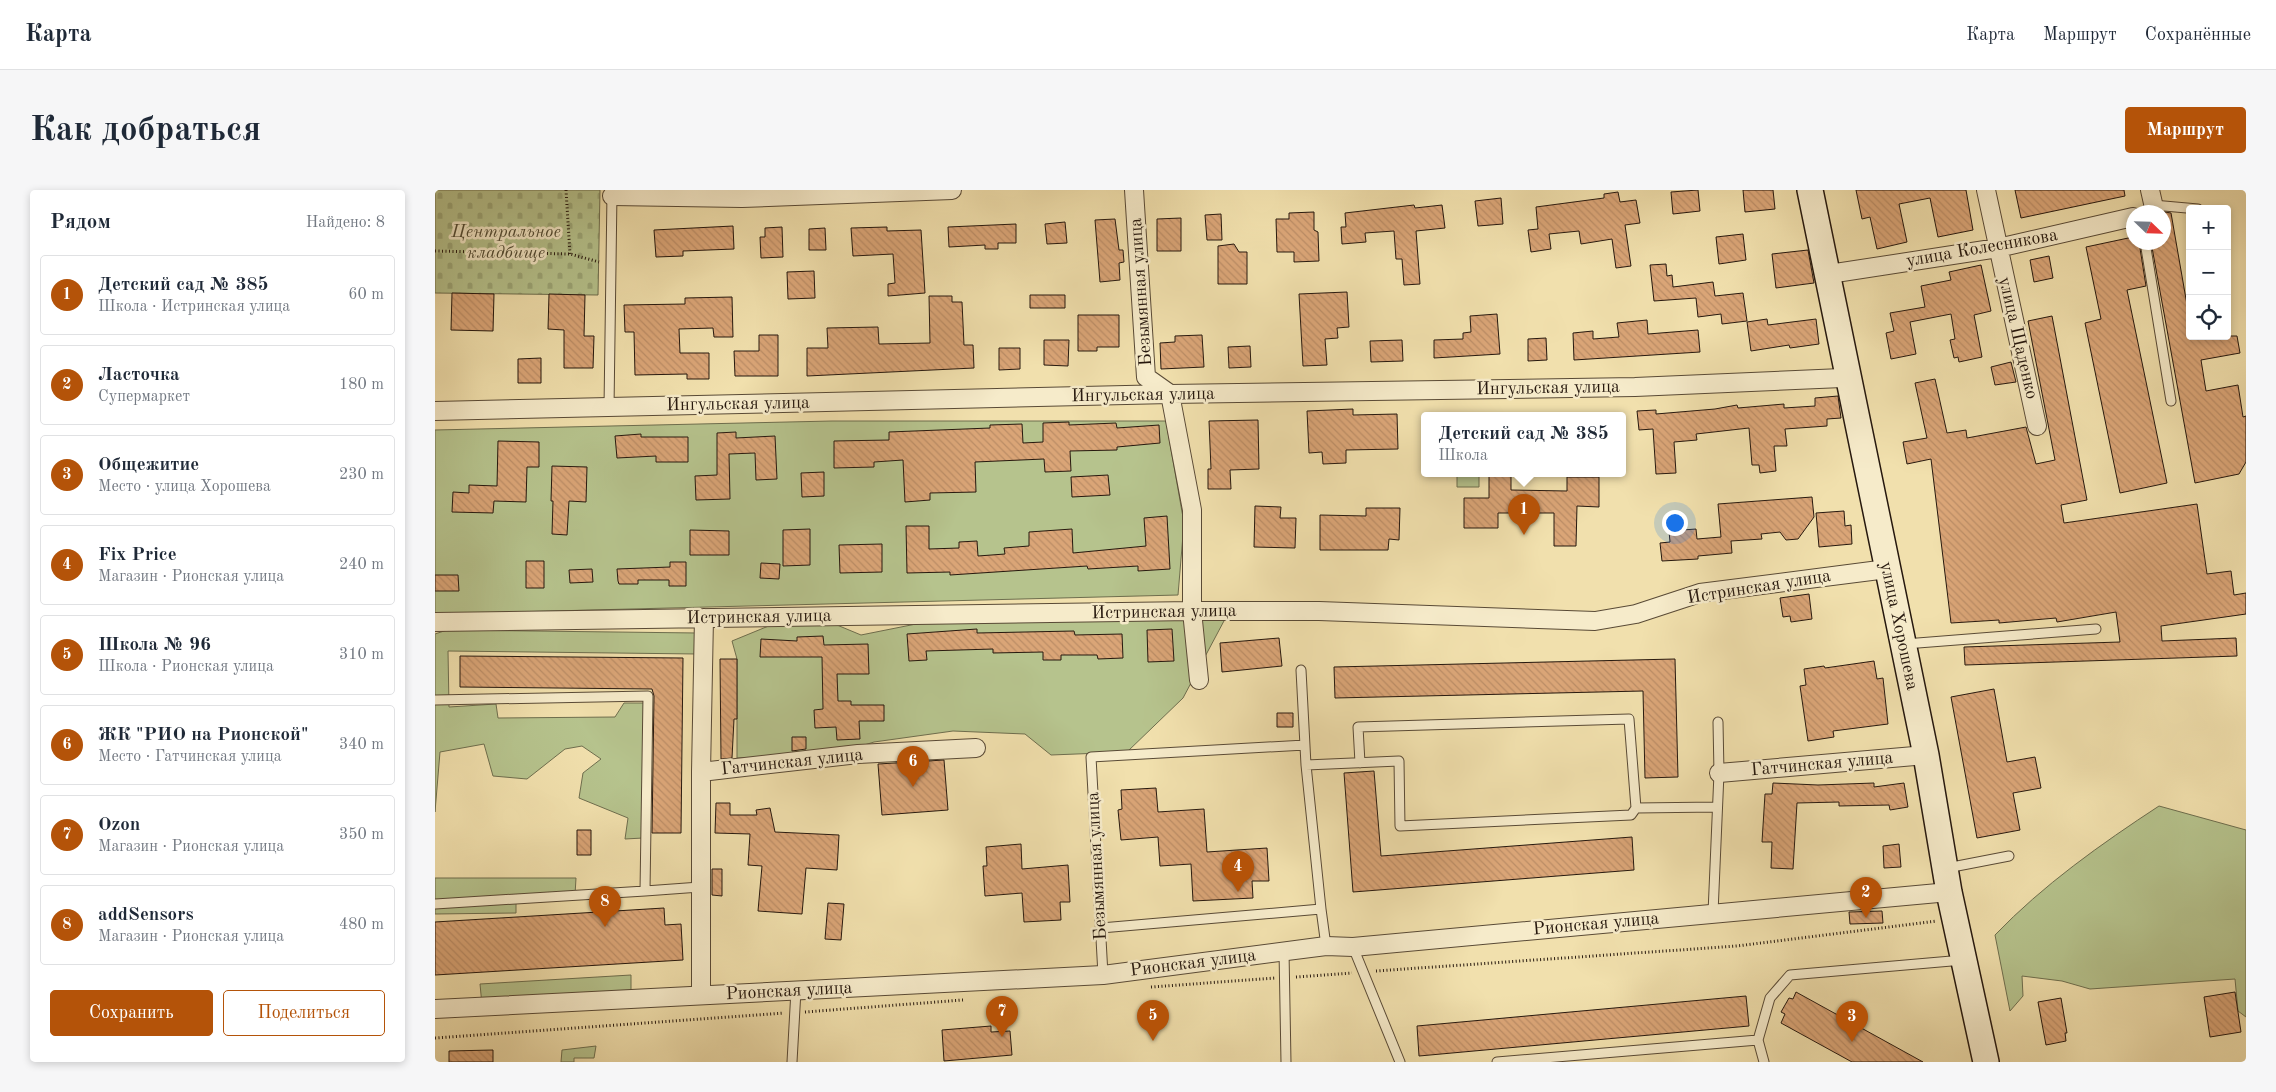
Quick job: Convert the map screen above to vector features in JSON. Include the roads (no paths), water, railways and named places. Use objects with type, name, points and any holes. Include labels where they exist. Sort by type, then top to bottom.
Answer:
[{"type":"main road","name":"улица Хорошева","points":[[1810,190],[1829,274],[1887,569],[1926,754],[1947,881],[1986,1062]]},
{"type":"street","points":[[612,193],[742,198],[952,190]]},
{"type":"street","name":"Безымянная улица","points":[[1134,190],[1146,377],[1170,394]]},
{"type":"street","name":"улица Щаденко","points":[[1986,190],[2037,426]]},
{"type":"street","name":"улица Колесникова","points":[[1829,274],[1998,248],[2126,219]]},
{"type":"street","name":"Ингульская улица","points":[[435,410],[609,408],[1170,394],[1635,387],[1842,378],[1850,383]]},
{"type":"street","points":[[1170,394],[1191,510],[1192,611],[1199,680]]},
{"type":"street","name":"Истринская улица","points":[[435,622],[1192,611],[1319,611],[1595,621],[1636,614],[1700,593],[1887,569]]},
{"type":"street","name":"Гатчинская улица","points":[[704,618],[701,772],[859,754],[975,748]]},
{"type":"street","name":"Гатчинская улица","points":[[1719,773],[1926,754]]},
{"type":"street","points":[[701,772],[701,995]]},
{"type":"street","name":"Рионская улица","points":[[435,1009],[1103,975],[1326,946],[1353,947],[1713,913],[1947,881]]},
{"type":"lane","points":[[609,408],[612,193]]},
{"type":"lane","points":[[2152,202],[2186,207]]},
{"type":"lane","points":[[2146,250],[2171,401]]},
{"type":"lane","points":[[1903,644],[2096,629]]},
{"type":"lane","points":[[1301,670],[1306,765],[1326,946]]},
{"type":"lane","points":[[435,700],[648,696],[645,891]]},
{"type":"lane","points":[[1306,765],[1360,763],[1399,761],[1400,826],[1631,815],[1636,808],[1629,719],[1359,727],[1360,763]]},
{"type":"lane","points":[[1713,913],[1719,773],[1718,722]]},
{"type":"lane","name":"Безымянная улица","points":[[1103,975],[1091,757],[1305,745]]},
{"type":"lane","points":[[1636,808],[1717,807]]},
{"type":"lane","points":[[1947,881],[2009,856]]},
{"type":"lane","points":[[435,904],[700,888]]},
{"type":"lane","points":[[1101,928],[1321,910]]},
{"type":"lane","points":[[1353,947],[1400,1062]]},
{"type":"lane","points":[[1284,951],[1286,1062]]},
{"type":"lane","points":[[1764,1062],[1758,1040],[1770,998],[1790,974],[1964,960]]},
{"type":"lane","points":[[792,1062],[796,990]]},
{"type":"lane","points":[[1497,1062],[1758,1040]]},
{"type":"place","name":"Детский сад № 385","points":[[1524,535]]},
{"type":"place","name":"ЖК \"РИО на Рионской\"","points":[[913,787]]},
{"type":"place","name":"Fix Price","points":[[1238,892]]},
{"type":"place","name":"Ласточка","points":[[1866,918]]},
{"type":"place","name":"addSensors","points":[[605,927]]},
{"type":"place","name":"Ozon","points":[[1002,1037]]},
{"type":"place","name":"Школа № 96","points":[[1153,1041]]},
{"type":"place","name":"Общежитие","points":[[1852,1042]]},
{"type":"park label","name":"Центральное кладбище","points":[[506,242]]}]
